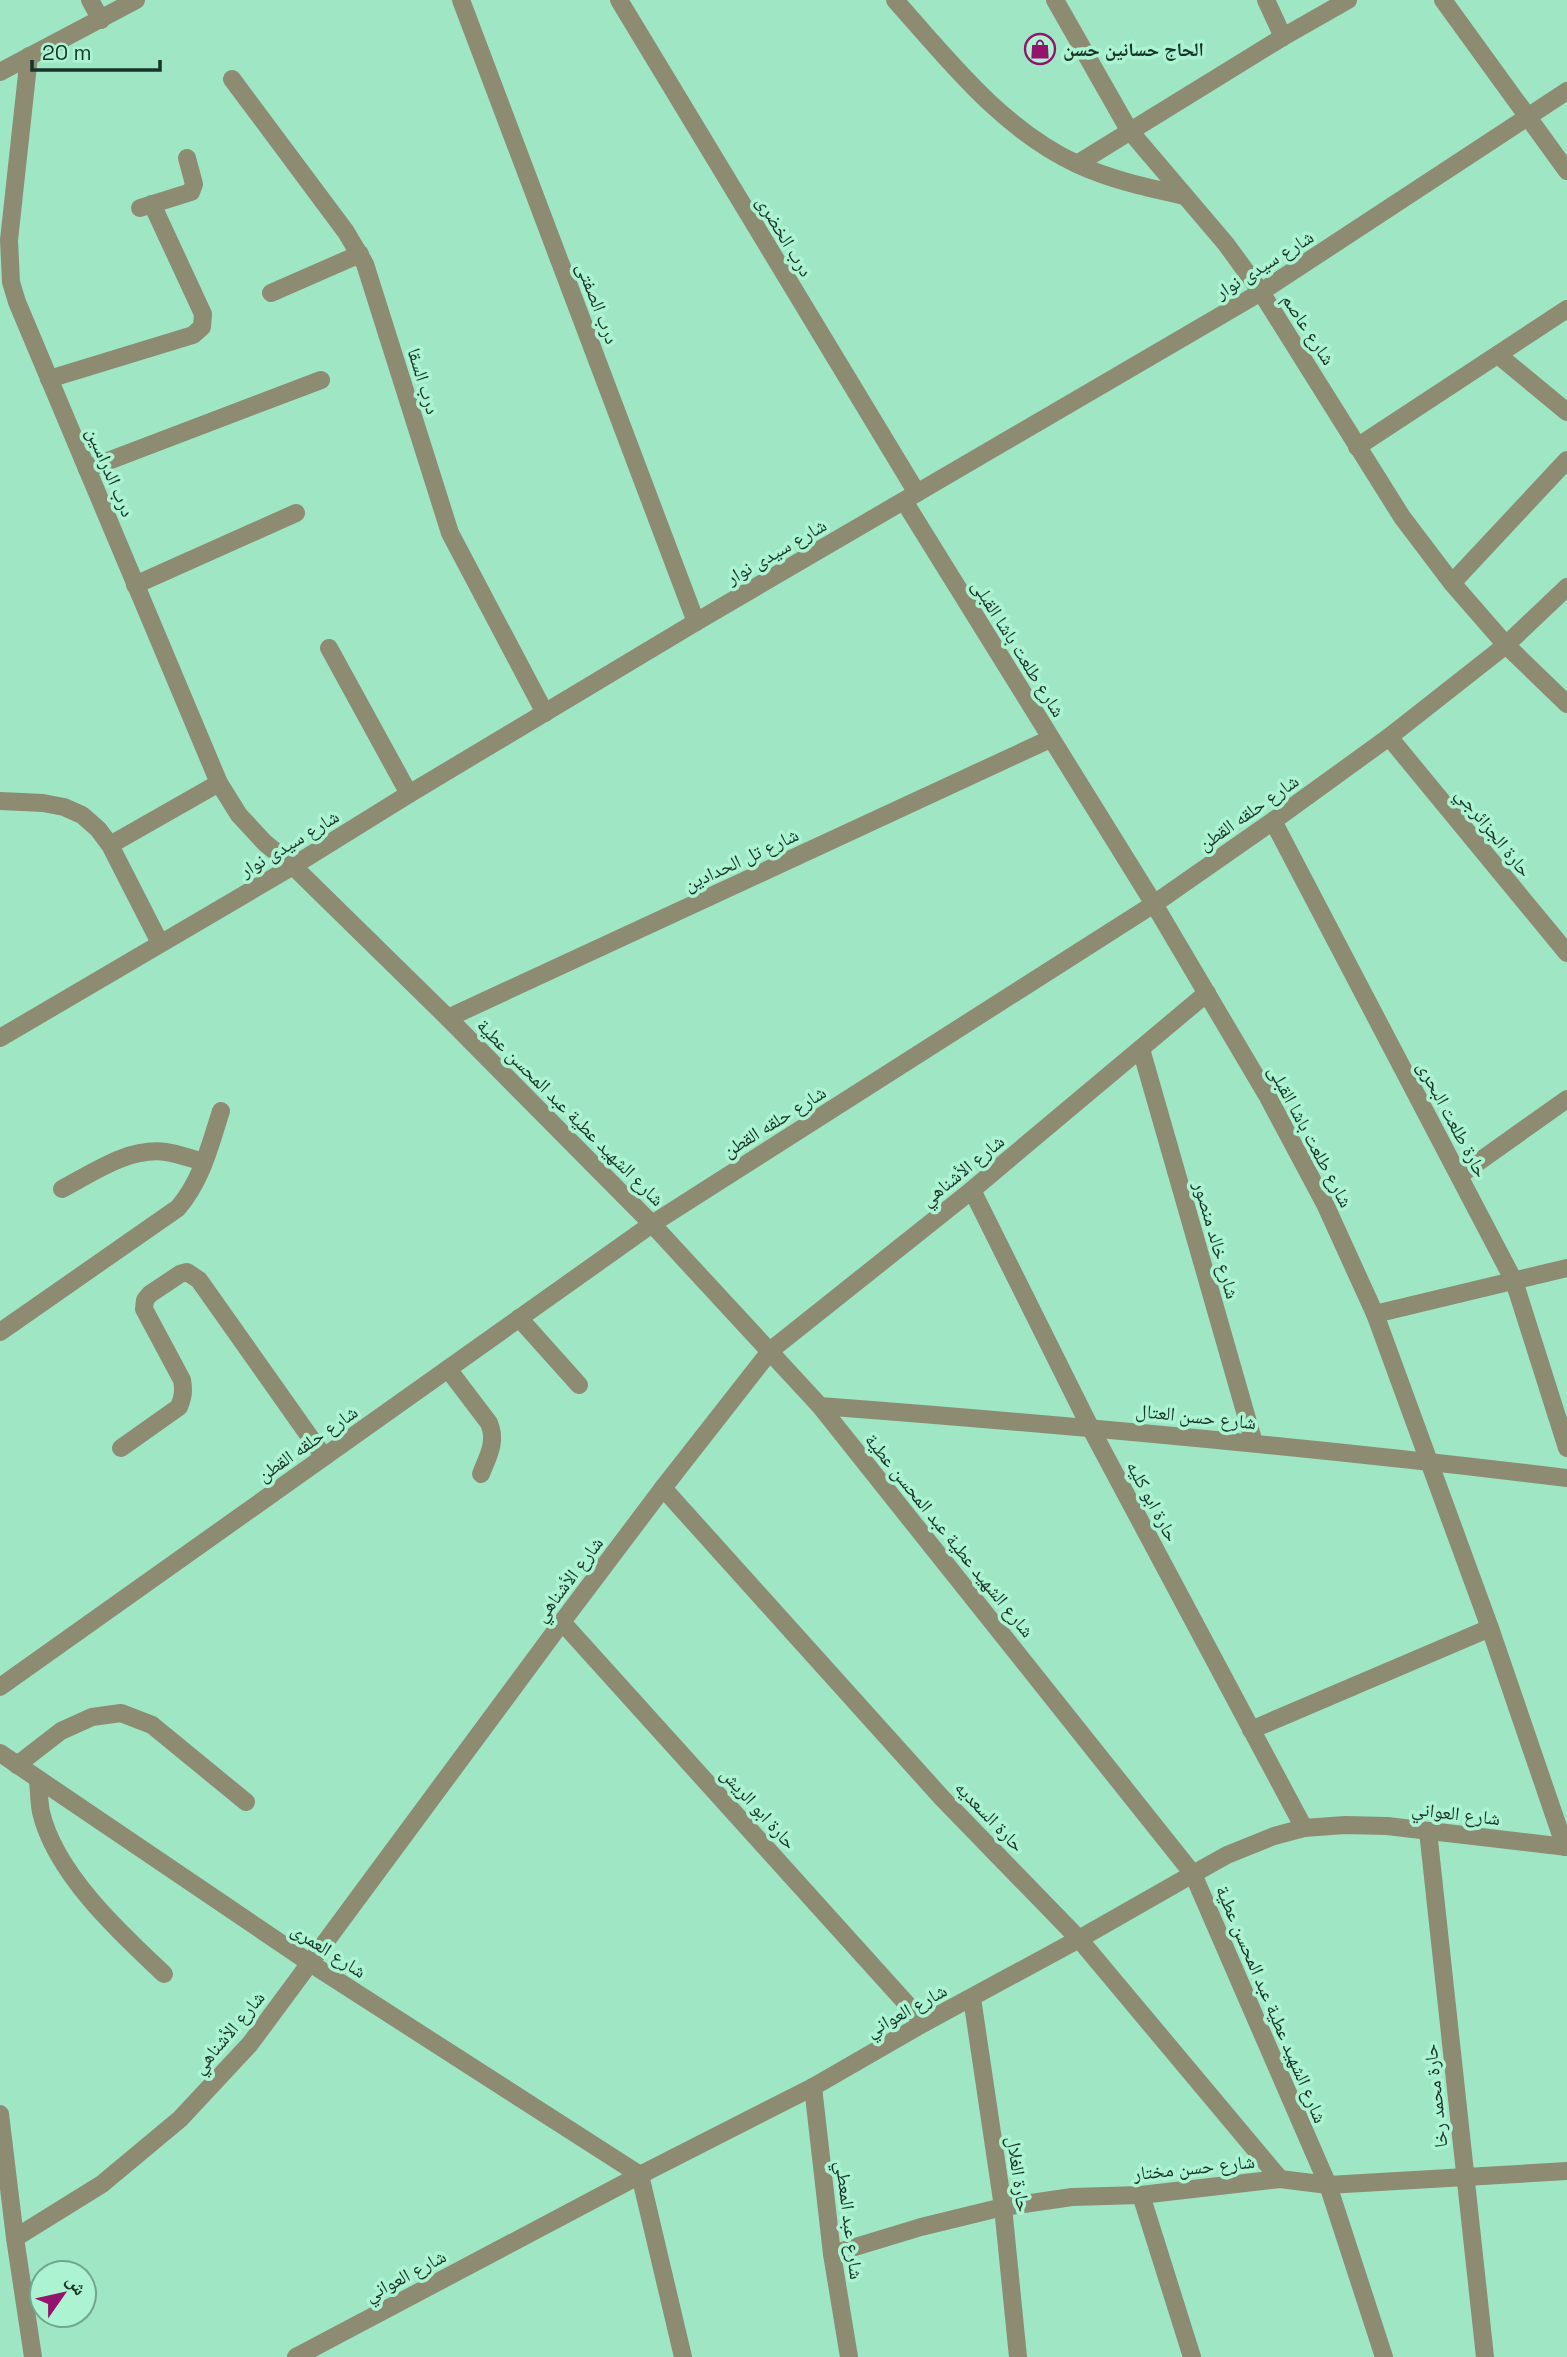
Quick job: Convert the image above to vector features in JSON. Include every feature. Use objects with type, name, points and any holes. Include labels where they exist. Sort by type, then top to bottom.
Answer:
[{"type":"street","points":[[90,0],[101,20]]},
{"type":"street","points":[[0,72],[136,0]]},
{"type":"street","name":"درب الصفتى","points":[[461,0],[696,622]]},
{"type":"street","name":"درب الخضرى","points":[[618,0],[911,497]]},
{"type":"street","points":[[895,0],[965,79],[1035,140],[1077,164],[1111,177],[1185,196]]},
{"type":"street","name":"شارع عاصم","points":[[1055,0],[1129,130],[1226,244],[1261,292],[1402,517],[1452,583],[1506,645],[1567,704]]},
{"type":"street","points":[[1266,0],[1283,37]]},
{"type":"street","points":[[1077,164],[1129,130],[1348,0]]},
{"type":"street","points":[[1443,0],[1567,171]]},
{"type":"street","name":"درب الدراسين","points":[[29,56],[9,240],[4,260],[17,302],[219,783],[239,815],[265,843],[293,866]]},
{"type":"street","name":"درب السقا","points":[[232,79],[360,254],[369,275],[450,533],[545,713]]},
{"type":"street","name":"شارع سيدى نوار","points":[[0,1038],[293,866],[696,622],[1261,292],[1567,91]]},
{"type":"street","points":[[49,379],[192,335],[202,327],[202,314],[146,206],[191,192],[194,184],[187,158]]},
{"type":"street","points":[[271,293],[360,254]]},
{"type":"street","points":[[1357,447],[1567,309]]},
{"type":"street","points":[[1498,355],[1567,412]]},
{"type":"street","points":[[87,469],[321,380]]},
{"type":"street","points":[[1452,583],[1567,460]]},
{"type":"street","name":"شارع طلعت باشا القبلى","points":[[911,497],[1050,739],[1154,904],[1275,1109],[1325,1204],[1375,1314],[1490,1628],[1566,1847]]},
{"type":"street","points":[[135,585],[296,513]]},
{"type":"street","name":"شارع حلقه القطن","points":[[0,1687],[652,1224],[1154,904],[1273,821],[1389,737],[1506,645],[1567,587]]},
{"type":"street","points":[[329,648],[409,794]]},
{"type":"street","name":"حارة الجزائرجي","points":[[1389,737],[1567,953]]},
{"type":"street","name":"شارع تل الحدادين","points":[[448,1018],[1050,739]]},
{"type":"street","points":[[110,845],[219,783]]},
{"type":"street","points":[[0,800],[64,807],[82,815],[98,828],[110,845],[160,943]]},
{"type":"street","name":"حارة طلعت البحرى","points":[[1273,821],[1514,1281],[1567,1448]]},
{"type":"street","name":"شارع الشهيد عطية عبد المحسن عطية","points":[[293,866],[652,1224],[771,1350],[820,1406],[1194,1874],[1328,2185],[1384,2357]]},
{"type":"street","name":"شارع الأشناهي","points":[[15,2238],[102,2184],[180,2119],[250,2045],[562,1622],[771,1350],[972,1190],[1207,993]]},
{"type":"street","name":"شارع خالد منصور","points":[[1140,1049],[1254,1443]]},
{"type":"street","points":[[1460,1175],[1567,1099]]},
{"type":"street","points":[[0,1332],[163,1220],[190,1194],[221,1111]]},
{"type":"street","points":[[62,1189],[136,1153],[167,1152],[204,1162]]},
{"type":"street","name":"حارة ابو كليه","points":[[972,1190],[1090,1427],[1304,1828]]},
{"type":"street","points":[[1375,1314],[1567,1268]]},
{"type":"street","points":[[121,1448],[178,1406],[183,1399],[182,1380],[144,1309],[145,1300],[150,1294],[180,1273],[187,1272],[199,1279],[324,1457]]},
{"type":"street","points":[[519,1318],[579,1385]]},
{"type":"street","points":[[448,1369],[489,1423],[494,1434],[492,1447],[481,1474]]},
{"type":"street","name":"شارع حسن العتال","points":[[820,1406],[1090,1427],[1429,1461],[1567,1478]]},
{"type":"street","name":"حارة السعديه","points":[[663,1488],[942,1798],[1079,1939],[1280,2179]]},
{"type":"street","name":"حارة ابو الريش","points":[[562,1622],[924,2023]]},
{"type":"street","points":[[1251,1730],[1490,1628]]},
{"type":"street","points":[[17,1765],[61,1731],[92,1717],[121,1713],[152,1725],[246,1802]]},
{"type":"street","name":"شارع العمرى","points":[[0,1753],[310,1963],[640,2175]]},
{"type":"street","points":[[38,1780],[41,1812],[60,1856],[79,1885],[121,1934],[164,1974]]},
{"type":"street","name":"شارع العواني","points":[[296,2357],[813,2087],[1227,1855],[1304,1828],[1345,1825],[1387,1826],[1566,1847]]},
{"type":"street","name":"حارة محمد رخا","points":[[1429,1831],[1485,2357]]},
{"type":"street","name":"حارة الغلال","points":[[972,1998],[1003,2207],[1018,2357]]},
{"type":"street","name":"شارع عبد المعطي","points":[[813,2087],[832,2254],[849,2357]]},
{"type":"street","points":[[0,2114],[33,2357]]},
{"type":"street","name":"شارع حسن مختار","points":[[832,2254],[921,2227],[1003,2207],[1072,2197],[1141,2195],[1280,2179],[1328,2185],[1567,2171]]},
{"type":"street","points":[[640,2175],[682,2357]]},
{"type":"street","points":[[1141,2195],[1192,2357]]},
{"type":"place","name":"الحاج حسانين حسن","points":[[1040,49]]}]
